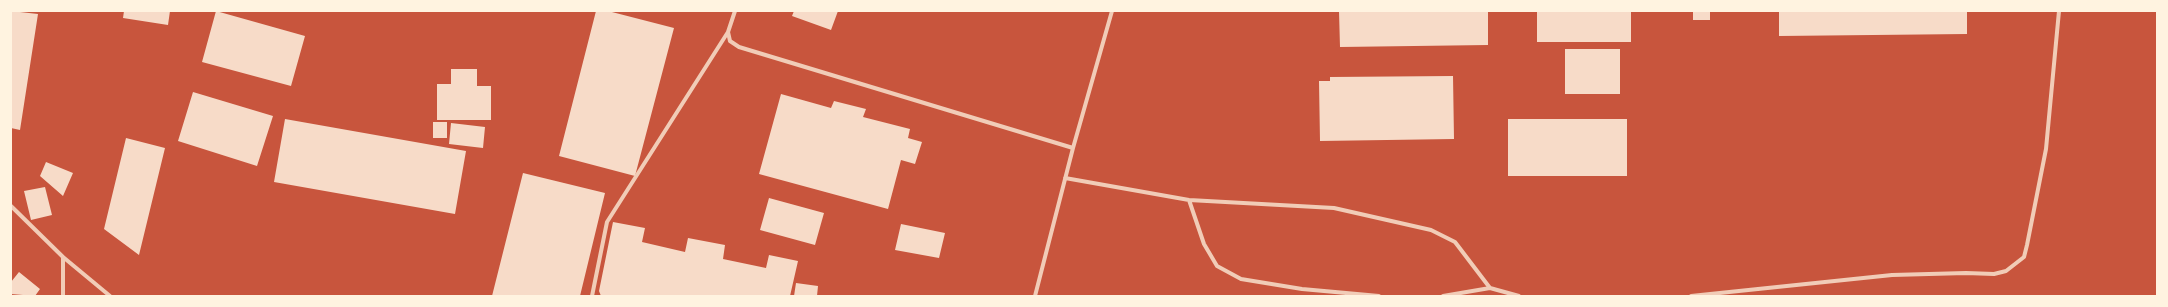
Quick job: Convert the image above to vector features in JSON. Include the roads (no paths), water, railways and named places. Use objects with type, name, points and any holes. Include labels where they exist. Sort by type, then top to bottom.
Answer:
[{"type":"street","points":[[592,296],[607,222],[728,32],[735,11]]},
{"type":"street","points":[[1035,296],[1073,148],[1112,11]]},
{"type":"street","points":[[1691,296],[1892,275],[1966,272],[1994,274],[2006,271],[2024,257],[2027,245],[2046,149],[2059,11]]},
{"type":"street","points":[[728,32],[730,41],[739,47],[1073,148]]},
{"type":"street","points":[[1065,178],[1190,200],[1334,208],[1431,230],[1455,242],[1490,288]]},
{"type":"street","points":[[1190,200],[1204,244],[1217,266],[1241,279],[1302,289],[1379,296]]},
{"type":"street","points":[[11,206],[64,257],[110,296]]},
{"type":"street","points":[[63,296],[64,257]]},
{"type":"street","points":[[1443,296],[1490,288],[1519,296]]}]
